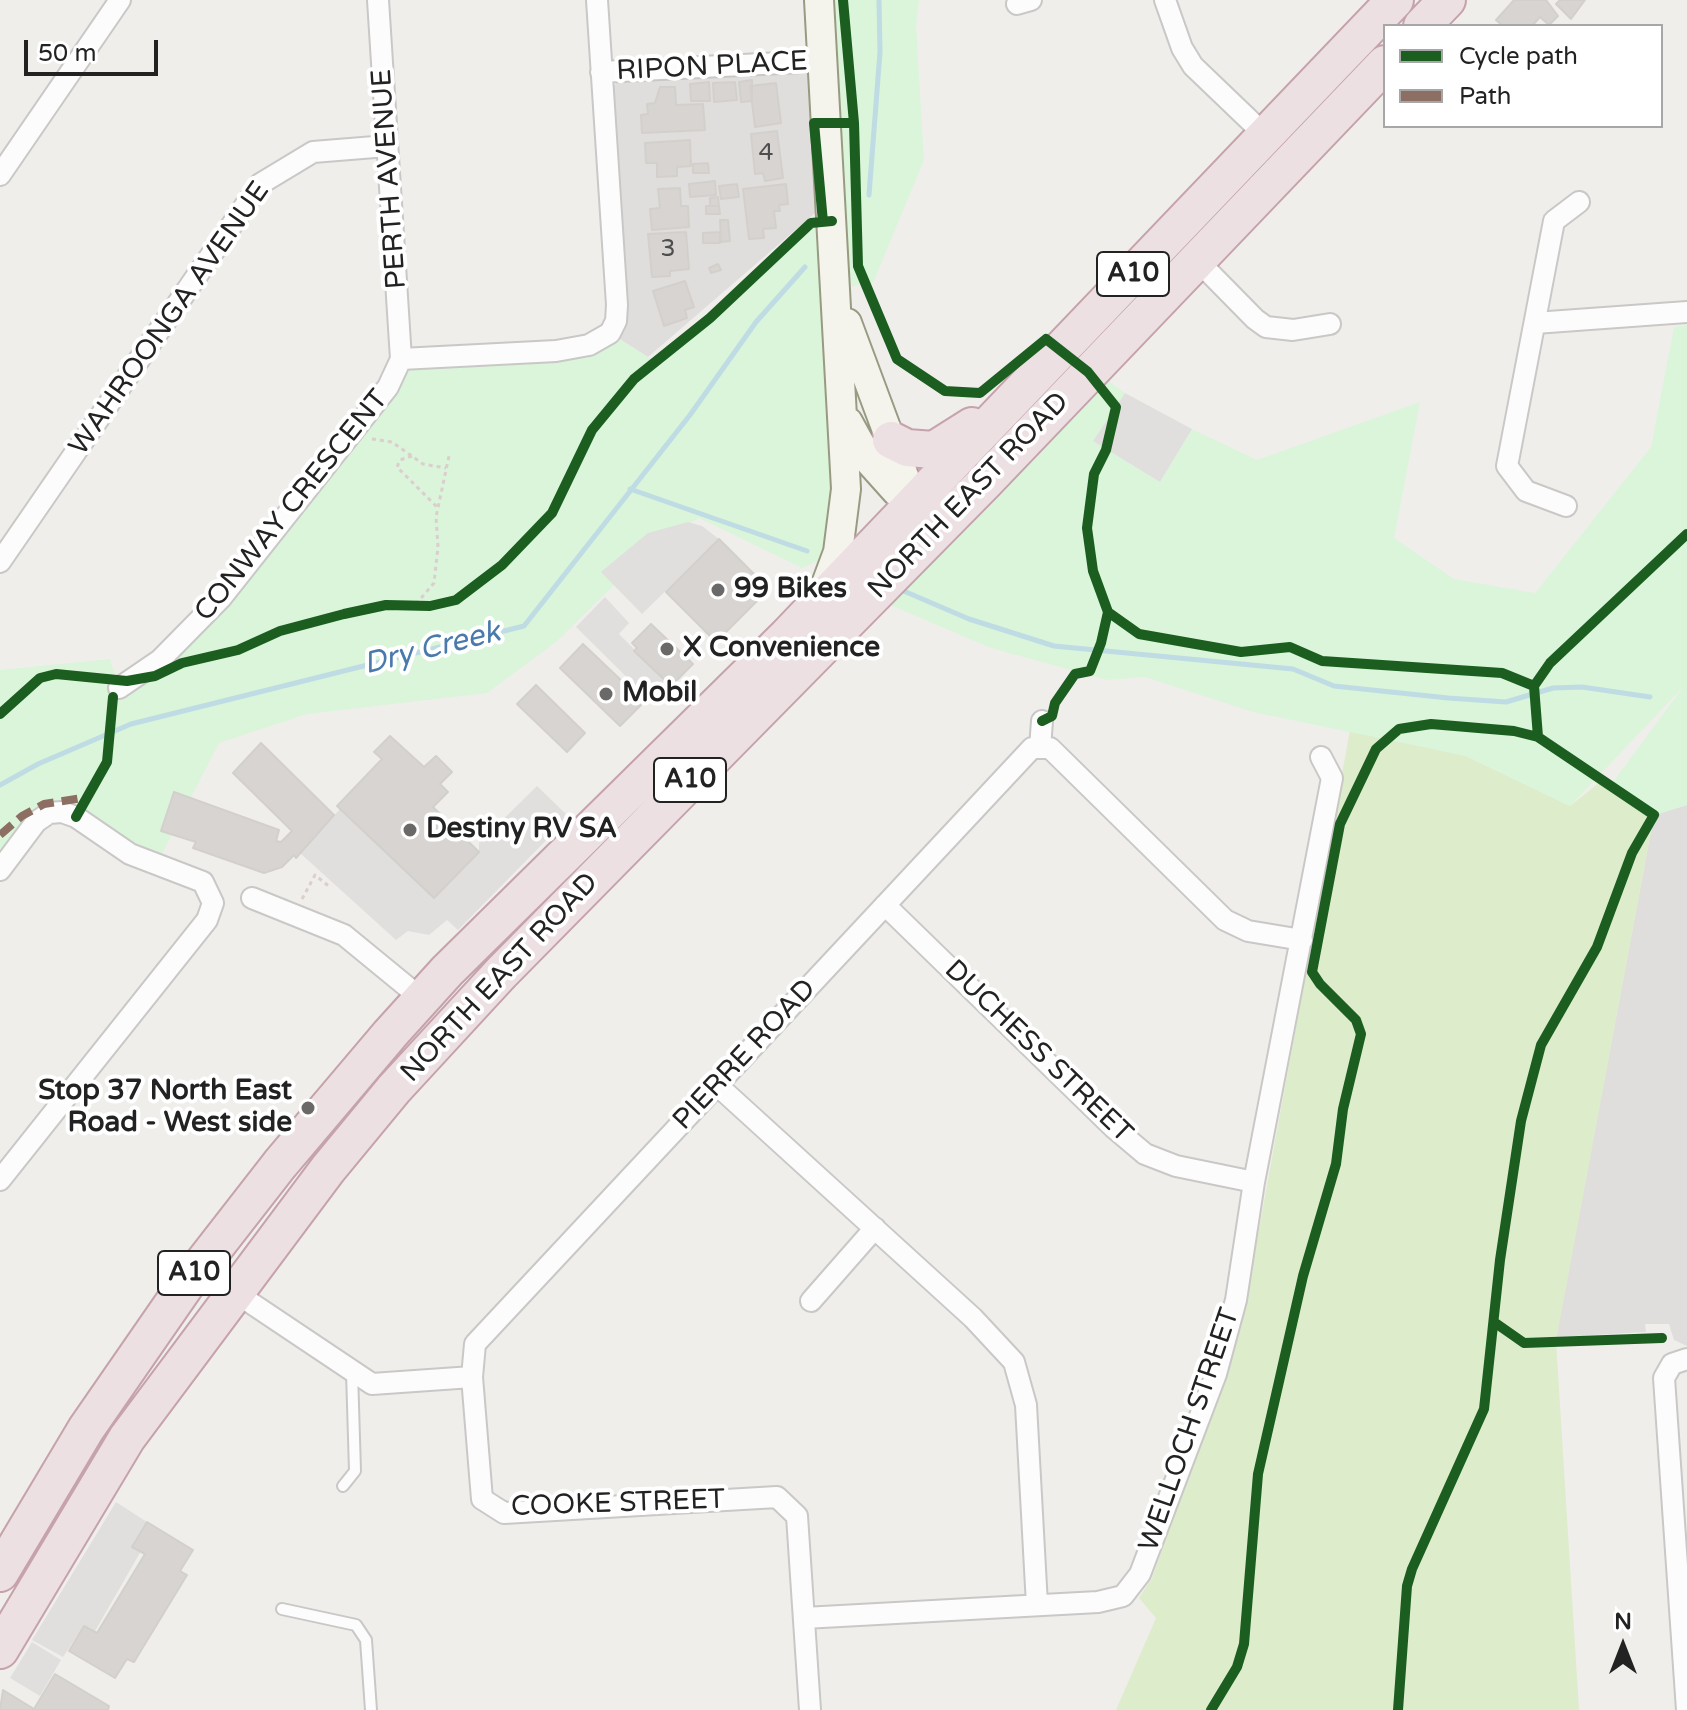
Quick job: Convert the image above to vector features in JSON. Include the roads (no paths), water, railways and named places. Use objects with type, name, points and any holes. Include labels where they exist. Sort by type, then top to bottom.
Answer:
[{"type":"highway","name":"NORTH EAST ROAD","points":[[0,1572],[86,1429],[185,1286],[280,1164],[422,999],[1002,415],[1395,0]]},
{"type":"highway","points":[[1424,24],[1447,0]]},
{"type":"highway","name":"NORTH EAST ROAD","points":[[7,1637],[127,1438],[328,1169],[425,1055],[478,997],[984,483],[1383,66]]},
{"type":"highway","points":[[1266,186],[1265,135],[1294,140],[1316,134]]},
{"type":"highway","points":[[891,440],[907,448],[934,450],[978,423],[1002,415]]},
{"type":"highway","points":[[903,565],[914,503],[940,501],[984,483]]},
{"type":"highway","points":[[425,1055],[428,1027],[422,999],[448,1005],[478,997]]},
{"type":"highway","points":[[7,1637],[12,1602],[0,1572],[33,1566],[58,1551]]},
{"type":"street","name":"PERTH AVENUE","points":[[378,0],[401,359]]},
{"type":"street","points":[[597,0],[601,72]]},
{"type":"street","points":[[819,0],[838,300],[845,514],[838,552],[821,598]]},
{"type":"street","points":[[1165,0],[1182,48],[1193,66],[1265,135]]},
{"type":"street","points":[[0,175],[117,1]]},
{"type":"street","name":"RIPON PLACE","points":[[601,72],[822,61]]},
{"type":"street","name":"CONWAY CRESCENT","points":[[119,688],[160,660],[213,607],[388,387],[401,359],[556,351],[589,345],[610,333],[616,321],[617,305],[601,72]]},
{"type":"street","name":"WAHROONGA AVENUE","points":[[0,562],[260,184],[313,152],[387,146]]},
{"type":"street","points":[[1566,506],[1526,491],[1507,466],[1554,221],[1579,202]]},
{"type":"street","points":[[1196,259],[1266,327],[1293,330],[1330,324]]},
{"type":"street","points":[[838,300],[914,503]]},
{"type":"street","points":[[1535,323],[1687,312]]},
{"type":"street","points":[[842,402],[853,435],[870,462],[896,491],[914,503]]},
{"type":"street","points":[[1042,721],[1040,748],[1050,748],[1225,920],[1248,931],[1302,940]]},
{"type":"street","name":"PIERRE ROAD","points":[[472,1377],[475,1344],[1032,748],[1040,748]]},
{"type":"street","name":"WELLOCH STREET","points":[[804,1618],[1098,1602],[1123,1596],[1140,1574],[1216,1374],[1236,1300],[1254,1182],[1332,778],[1321,757]]},
{"type":"street","points":[[0,870],[31,829],[49,813],[73,816],[130,854],[203,882],[213,903],[207,920],[0,1180]]},
{"type":"street","points":[[252,898],[344,935],[422,999]]},
{"type":"street","name":"DUCHESS STREET","points":[[885,905],[1113,1127],[1145,1154],[1176,1166],[1254,1182]]},
{"type":"street","points":[[717,1085],[973,1318],[1014,1362],[1026,1405],[1037,1605]]},
{"type":"street","points":[[811,1301],[875,1228]]},
{"type":"street","points":[[236,1293],[372,1384],[472,1377]]},
{"type":"street","points":[[1687,1359],[1672,1364],[1664,1378],[1687,1710]]},
{"type":"street","name":"COOKE STREET","points":[[472,1377],[482,1499],[504,1513],[777,1497],[797,1516],[810,1710]]},
{"type":"lane","points":[[343,1486],[355,1471],[352,1372]]},
{"type":"lane","points":[[282,1609],[356,1625],[366,1640],[371,1710]]},
{"type":"waterway","name":"Dry Creek","points":[[869,195],[880,52],[879,0]]},
{"type":"waterway","name":"Dry Creek","points":[[0,785],[38,764],[131,724],[524,626],[690,415],[756,322],[805,267]]},
{"type":"waterway","points":[[630,489],[807,551]]},
{"type":"waterway","points":[[899,589],[969,619],[1054,646],[1293,669],[1334,686],[1448,698],[1506,702],[1553,688],[1582,687],[1650,697]]},
{"type":"place","name":"99 Bikes","points":[[718,590]]},
{"type":"place","name":"X Convenience","points":[[667,649]]},
{"type":"place","name":"Mobil","points":[[606,694]]},
{"type":"place","name":"Destiny RV SA","points":[[410,830]]},
{"type":"place","name":"Stop 37 North East Road - West side","points":[[308,1108]]}]
